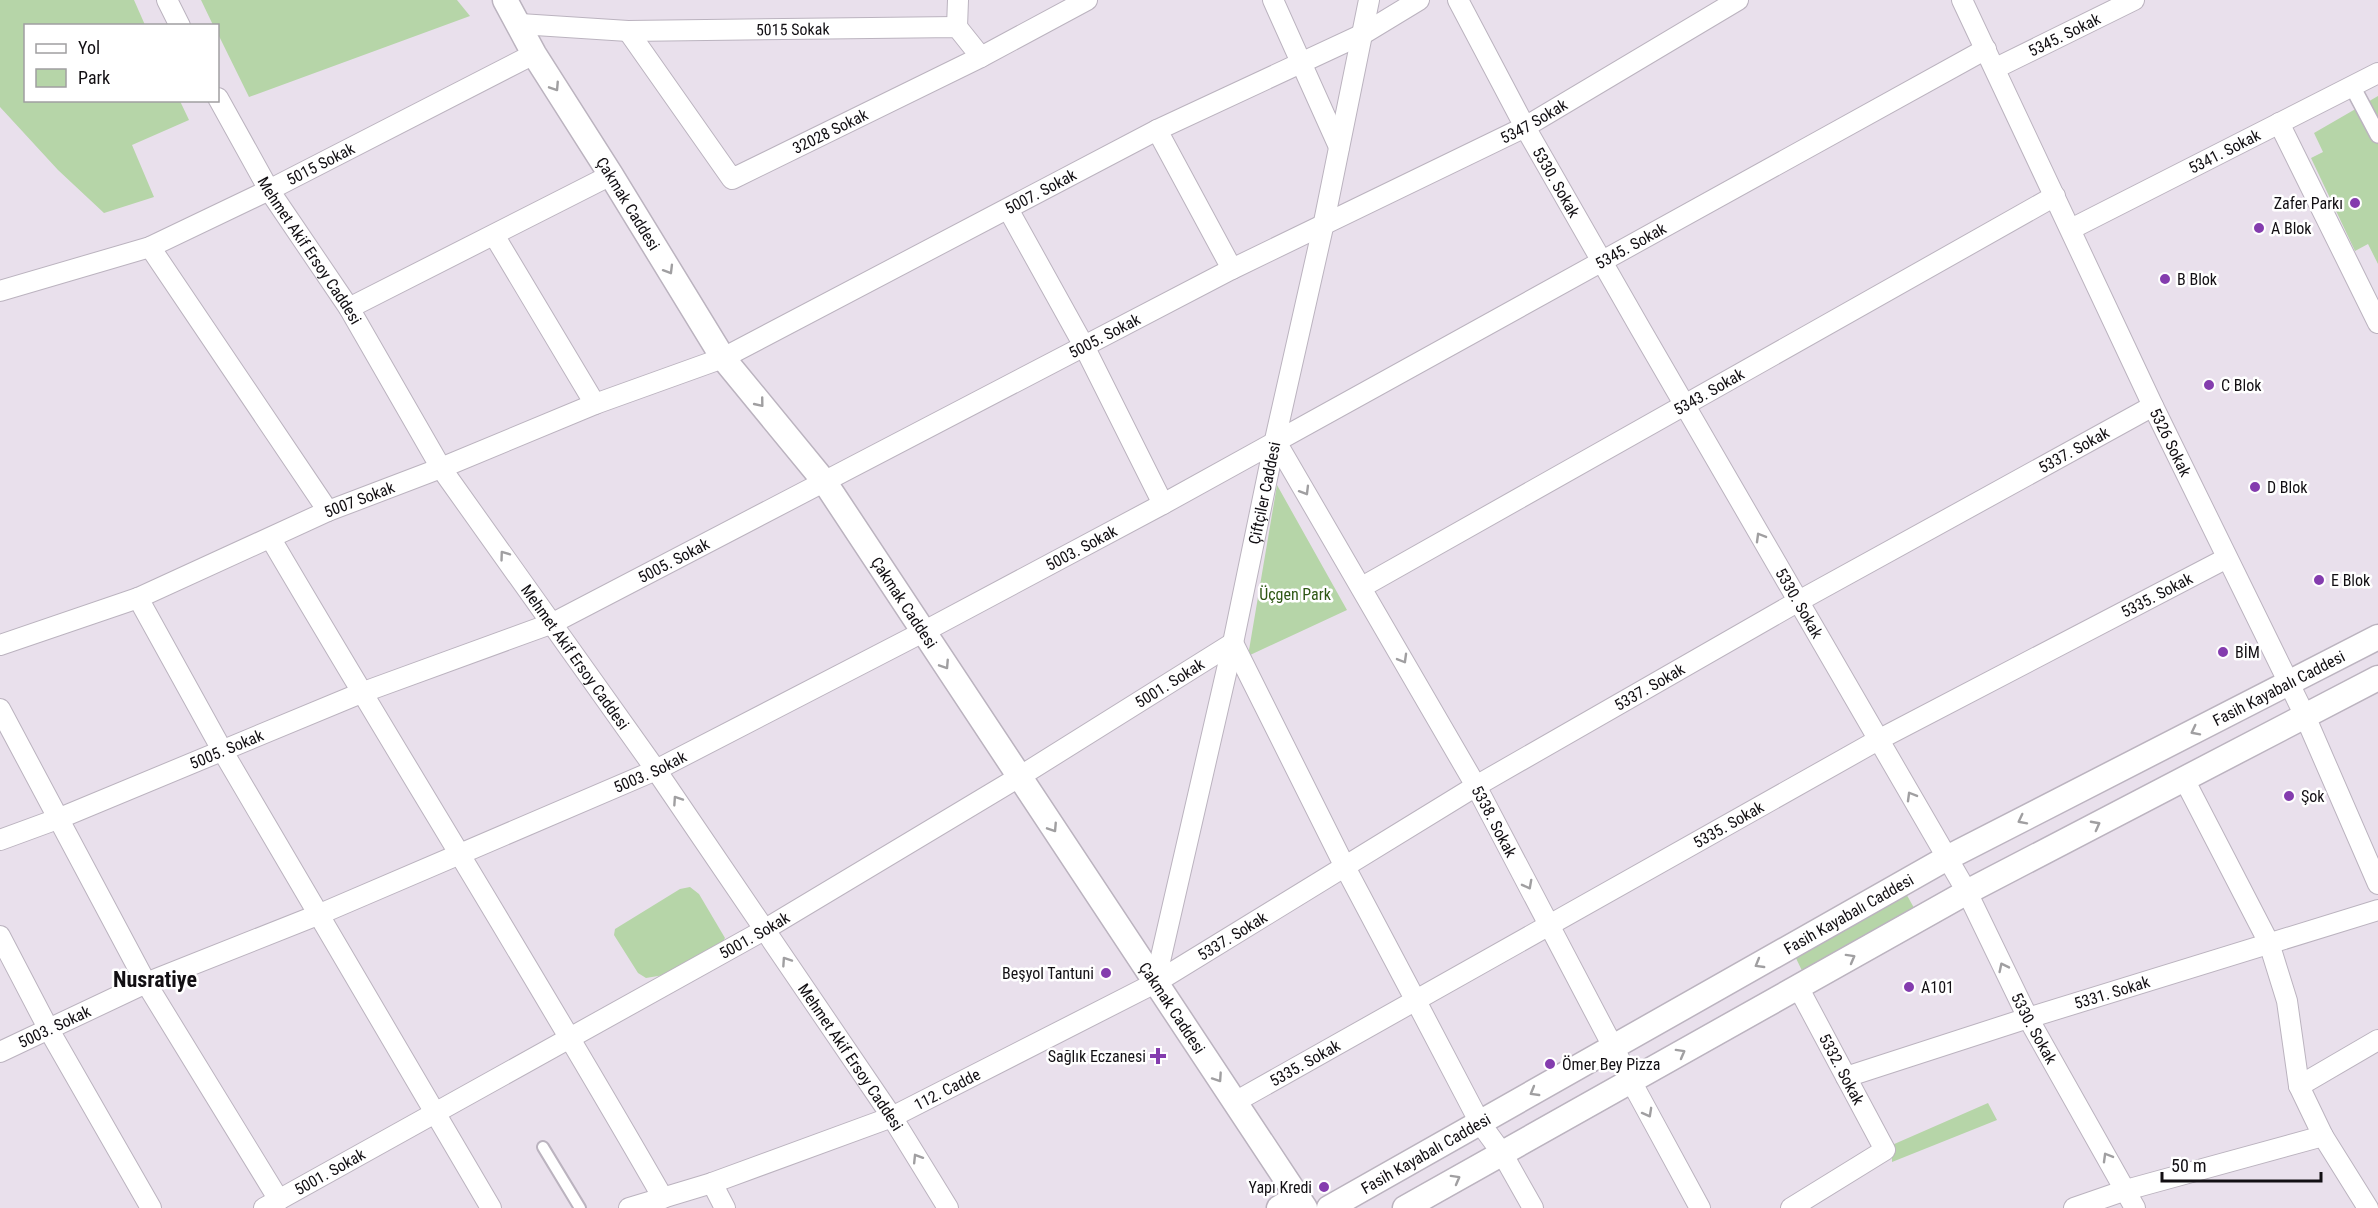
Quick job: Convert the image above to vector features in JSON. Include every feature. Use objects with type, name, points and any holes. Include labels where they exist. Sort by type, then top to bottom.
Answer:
[{"type":"street","points":[[167,0],[179,24]]},
{"type":"street","name":"Çakmak Caddesi","points":[[505,0],[534,54],[723,358],[824,481],[1235,1102],[1294,1204]]},
{"type":"street","points":[[958,0],[957,27],[981,57]]},
{"type":"street","name":"32028 Sokak","points":[[628,31],[732,179],[981,57],[1087,0]]},
{"type":"street","points":[[1273,0],[1339,147]]},
{"type":"street","name":"Çiftçiler Caddesi","points":[[1155,983],[1233,643],[1275,440],[1323,227],[1369,0]]},
{"type":"street","name":"5007. Sokak","points":[[723,358],[1157,130],[1363,34],[1419,0]]},
{"type":"street","name":"5330. Sokak","points":[[1458,0],[1525,127],[1797,602],[1967,892],[2028,1018],[2131,1199]]},
{"type":"street","name":"5347 Sokak","points":[[1323,227],[1525,127],[1738,0]]},
{"type":"street","name":"5326 Sokak","points":[[1962,0],[2153,406],[2305,716],[2378,884]]},
{"type":"street","name":"5345. Sokak","points":[[1996,69],[2134,0]]},
{"type":"street","name":"5015 Sokak","points":[[519,24],[628,31],[957,27]]},
{"type":"street","name":"5345. Sokak","points":[[1275,440],[1986,49]]},
{"type":"street","name":"5015 Sokak","points":[[0,291],[150,247],[269,190],[534,54]]},
{"type":"street","name":"5341. Sokak","points":[[2071,229],[2378,73]]},
{"type":"street","points":[[2352,86],[2378,135]]},
{"type":"street","name":"Mehmet Akif Ersoy Caddesi","points":[[219,100],[269,190],[349,308],[441,468],[656,770],[892,1117],[948,1208]]},
{"type":"street","points":[[2279,123],[2378,323]]},
{"type":"street","points":[[1157,130],[1232,270]]},
{"type":"street","points":[[349,308],[611,175]]},
{"type":"street","name":"5343. Sokak","points":[[1362,587],[2055,196]]},
{"type":"street","points":[[1008,209],[1084,346],[1163,504]]},
{"type":"street","name":"5005. Sokak","points":[[0,840],[60,818],[361,693],[553,623],[1084,346],[1232,270],[1323,227]]},
{"type":"street","points":[[494,235],[595,404]]},
{"type":"street","points":[[150,247],[328,511]]},
{"type":"street","name":"5007 Sokak","points":[[0,645],[138,598],[328,511],[441,468],[595,404],[723,358]]},
{"type":"street","name":"5337. Sokak","points":[[1155,983],[1476,786],[1797,602],[2153,406]]},
{"type":"street","name":"5003. Sokak","points":[[0,1052],[146,983],[320,914],[656,770],[923,632],[1163,504],[1275,440]]},
{"type":"street","name":"5338. Sokak","points":[[1275,440],[1476,786],[1700,1208]]},
{"type":"street","points":[[271,539],[361,693],[571,1038],[663,1197]]},
{"type":"street","name":"5335. Sokak","points":[[1235,1102],[1878,740],[2227,558]]},
{"type":"street","points":[[138,598],[222,750],[491,1208]]},
{"type":"street","name":"Fasih Kayabalı Caddesi","points":[[1329,1208],[1947,858],[2378,637]]},
{"type":"street","points":[[1233,643],[1345,867],[1480,1122],[1502,1153],[1533,1208]]},
{"type":"street","name":"5001. Sokak","points":[[272,1204],[764,930],[1019,777],[1233,643]]},
{"type":"street","points":[[1405,1208],[1967,892],[2378,678]]},
{"type":"street","points":[[0,709],[146,983],[272,1204]]},
{"type":"street","points":[[2184,779],[2269,943],[2287,1001],[2299,1086],[2323,1136],[2368,1208]]},
{"type":"street","name":"5331. Sokak","points":[[1846,1077],[2378,910]]},
{"type":"street","points":[[0,936],[49,1030],[151,1208]]},
{"type":"street","name":"112. Cadde","points":[[630,1208],[712,1183],[892,1117],[1155,983]]},
{"type":"street","name":"5332. Sokak","points":[[1791,1208],[1885,1150],[1798,987]]},
{"type":"street","points":[[2299,1086],[2378,1040]]},
{"type":"street","points":[[2074,1208],[2131,1199],[2323,1136]]},
{"type":"street","points":[[712,1183],[725,1208]]},
{"type":"lane","points":[[543,1146],[580,1208]]},
{"type":"green space","points":[[0,0],[134,0],[145,24],[24,24],[24,102],[180,102],[189,120],[132,145],[154,197],[104,213],[58,170],[0,107]]},
{"type":"green space","points":[[201,0],[457,0],[470,16],[249,97],[219,36],[219,24],[213,24]]},
{"type":"green space","name":"Zafer Parkı","points":[[2378,96],[2378,264],[2368,244],[2355,251],[2311,158],[2323,152],[2314,133]]},
{"type":"green space","name":"Üçgen Park","points":[[1277,485],[1347,610],[1248,656]]},
{"type":"green space","points":[[690,887],[699,894],[725,938],[721,945],[664,975],[646,978],[638,973],[614,935],[615,929],[680,889]]},
{"type":"green space","points":[[1904,890],[1918,915],[1806,979],[1793,952]]},
{"type":"green space","points":[[1988,1103],[1997,1120],[1892,1162],[1892,1145]]},
{"type":"place","name":"Zafer Parkı","points":[[2355,203]]},
{"type":"place","name":"A Blok","points":[[2259,228]]},
{"type":"place","name":"B Blok","points":[[2165,279]]},
{"type":"place","name":"C Blok","points":[[2209,385]]},
{"type":"place","name":"D Blok","points":[[2255,487]]},
{"type":"place","name":"E Blok","points":[[2319,580]]},
{"type":"place","name":"BİM","points":[[2223,652]]},
{"type":"place","name":"Şok","points":[[2289,796]]},
{"type":"place","name":"Beşyol Tantuni","points":[[1106,973]]},
{"type":"place","name":"A101","points":[[1909,987]]},
{"type":"place","name":"Sağlık Eczanesi","points":[[1158,1056]]},
{"type":"place","name":"Ömer Bey Pizza","points":[[1550,1064]]},
{"type":"place","name":"Yapı Kredi","points":[[1324,1187]]},
{"type":"district","name":"Nusratiye","points":[[155,979]]}]
